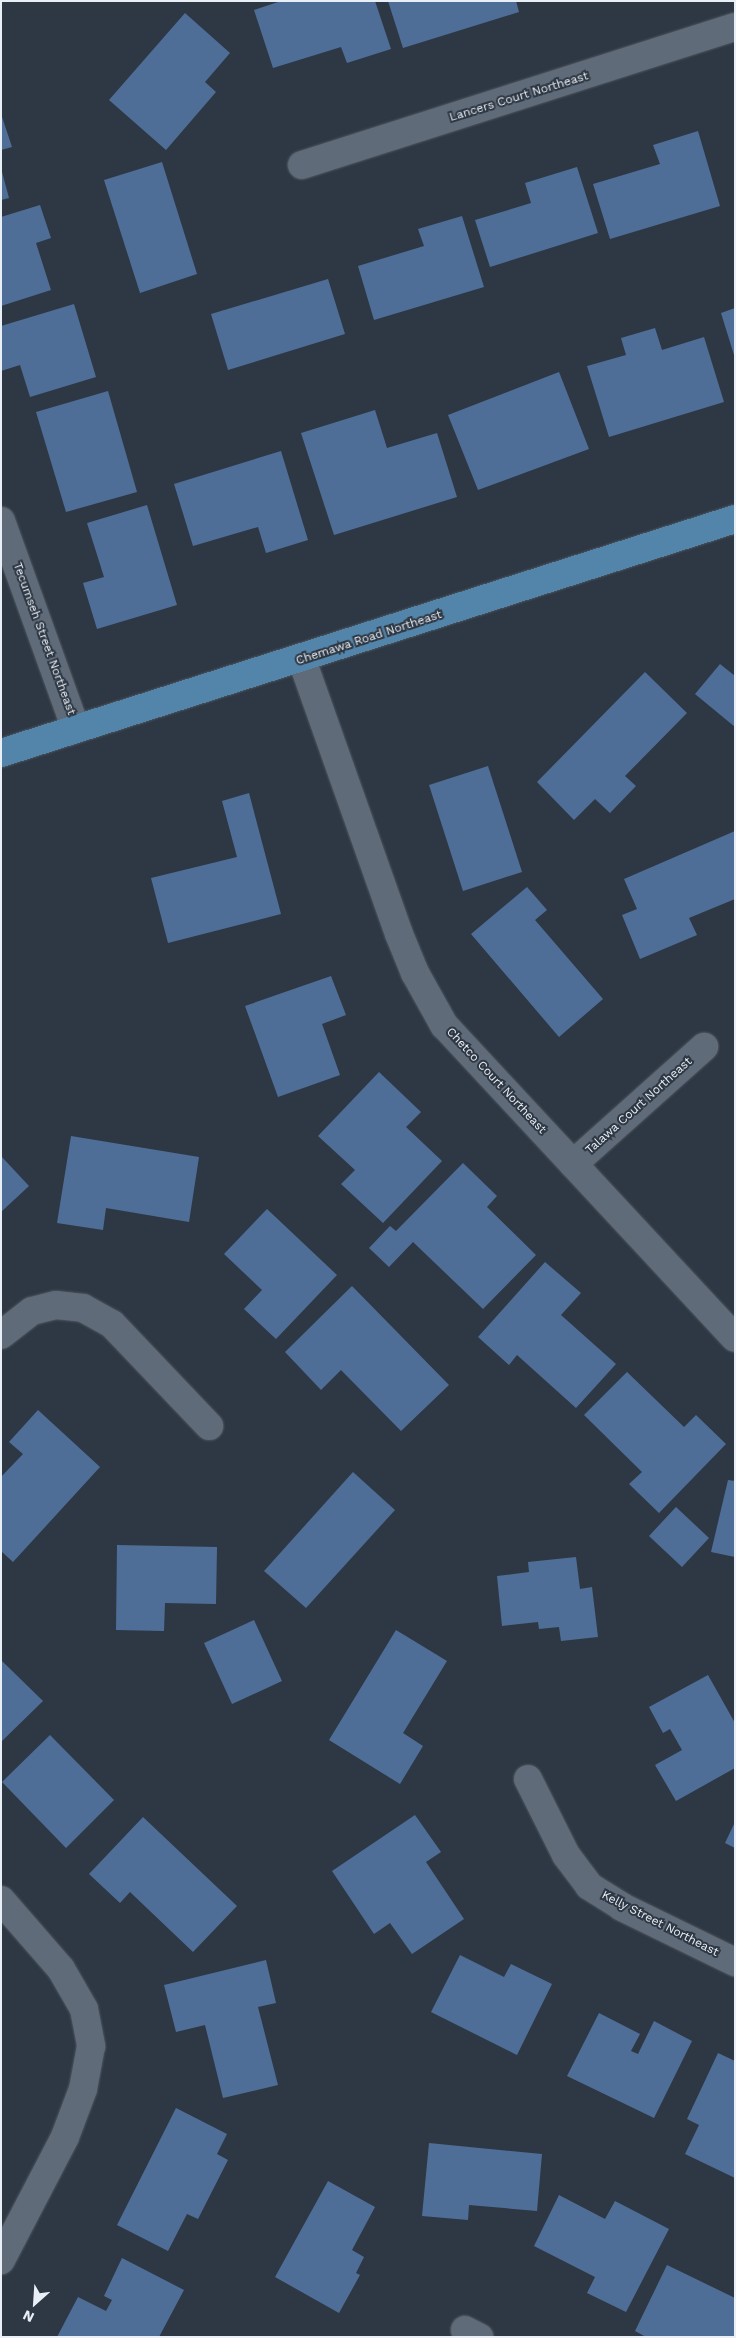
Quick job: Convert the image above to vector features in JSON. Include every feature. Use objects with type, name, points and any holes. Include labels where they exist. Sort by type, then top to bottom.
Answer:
[{"type":"main road","name":"Chemawa Road Northeast","points":[[1,753],[302,660],[735,519]]},
{"type":"street","name":"Lancers Court Northeast","points":[[302,164],[735,27]]},
{"type":"street","name":"Tecumseh Street Northeast","points":[[1,521],[76,729]]},
{"type":"street","name":"Chetco Court Northeast","points":[[302,660],[415,973],[444,1025],[735,1338]]},
{"type":"street","name":"Talawa Court Northeast","points":[[573,1164],[704,1047]]},
{"type":"street","points":[[1,1335],[32,1311],[56,1305],[83,1308],[112,1324],[209,1426]]},
{"type":"street","name":"Kelly Street Northeast","points":[[528,1779],[566,1855],[589,1886],[622,1907],[735,1962]]},
{"type":"street","points":[[1,1900],[61,1969],[84,2009],[91,2046],[82,2089],[65,2137],[1,2260]]},
{"type":"building","points":[[281,1],[375,1],[391,49],[347,63],[341,47],[273,68],[254,10]]},
{"type":"building","points":[[388,1],[516,1],[519,12],[403,48]]},
{"type":"building","points":[[185,13],[230,53],[205,82],[216,92],[166,150],[109,100]]},
{"type":"building","points":[[1,114],[12,147],[1,150]]},
{"type":"building","points":[[698,131],[720,206],[610,239],[593,184],[660,164],[653,145]]},
{"type":"building","points":[[162,162],[197,274],[140,293],[104,180]]},
{"type":"building","points":[[577,167],[598,233],[490,267],[475,220],[531,203],[525,183]]},
{"type":"building","points":[[1,173],[9,198],[1,200]]},
{"type":"building","points":[[40,205],[51,238],[36,243],[51,290],[1,306],[1,217]]},
{"type":"building","points":[[462,216],[484,287],[374,320],[358,266],[424,246],[418,229]]},
{"type":"building","points":[[328,279],[345,334],[228,370],[211,314]]},
{"type":"building","points":[[74,304],[96,377],[30,397],[20,365],[1,371],[1,326]]},
{"type":"building","points":[[735,308],[735,355],[734,355],[721,313]]},
{"type":"building","points":[[655,328],[662,350],[704,337],[724,402],[609,437],[587,366],[626,355],[621,338]]},
{"type":"building","points":[[559,372],[589,449],[478,490],[448,415]]},
{"type":"building","points":[[108,391],[137,492],[66,512],[36,412]]},
{"type":"building","points":[[375,410],[387,448],[437,433],[457,497],[334,535],[301,433]]},
{"type":"building","points":[[281,451],[308,540],[266,553],[258,527],[193,546],[174,484]]},
{"type":"building","points":[[147,505],[177,605],[97,629],[83,583],[104,577],[87,523]]},
{"type":"building","points":[[720,664],[735,676],[735,727],[695,694]]},
{"type":"building","points":[[645,672],[687,713],[625,776],[636,786],[610,813],[595,799],[574,820],[537,782]]},
{"type":"building","points":[[488,766],[522,872],[463,891],[429,785]]},
{"type":"building","points":[[249,793],[281,914],[168,943],[151,878],[237,857],[222,801]]},
{"type":"building","points":[[735,831],[735,899],[689,918],[697,935],[640,959],[622,915],[637,909],[624,879]]},
{"type":"building","points":[[527,887],[547,910],[535,920],[603,999],[559,1037],[471,934]]},
{"type":"building","points":[[331,976],[346,1015],[322,1024],[340,1075],[278,1097],[245,1006]]},
{"type":"building","points":[[379,1072],[421,1112],[406,1127],[442,1161],[383,1223],[341,1184],[355,1170],[318,1136]]},
{"type":"building","points":[[71,1136],[199,1157],[189,1222],[106,1208],[103,1230],[57,1223]]},
{"type":"building","points":[[1,1156],[29,1186],[1,1212]]},
{"type":"building","points":[[463,1163],[497,1196],[487,1207],[536,1255],[483,1309],[413,1242],[389,1267],[369,1248],[390,1226],[396,1231]]},
{"type":"building","points":[[267,1209],[337,1275],[276,1339],[244,1309],[262,1290],[224,1254]]},
{"type":"building","points":[[545,1262],[581,1293],[561,1315],[616,1364],[576,1408],[517,1355],[509,1365],[478,1337]]},
{"type":"building","points":[[352,1286],[449,1385],[401,1431],[341,1370],[321,1390],[285,1352]]},
{"type":"building","points":[[627,1372],[684,1427],[696,1415],[726,1444],[659,1513],[629,1484],[642,1472],[584,1415]]},
{"type":"building","points":[[38,1410],[100,1467],[13,1562],[1,1551],[1,1477],[23,1454],[9,1442]]},
{"type":"building","points":[[353,1472],[395,1510],[306,1608],[264,1571]]},
{"type":"building","points":[[728,1480],[735,1481],[735,1557],[711,1552]]},
{"type":"building","points":[[676,1507],[709,1538],[682,1567],[649,1536]]},
{"type":"building","points":[[117,1545],[217,1547],[216,1604],[165,1603],[164,1631],[116,1630]]},
{"type":"building","points":[[576,1557],[580,1589],[592,1587],[598,1637],[561,1641],[559,1627],[539,1629],[538,1622],[502,1626],[497,1576],[529,1572],[528,1562]]},
{"type":"building","points":[[254,1620],[282,1681],[232,1704],[204,1643]]},
{"type":"building","points":[[396,1630],[447,1661],[403,1733],[423,1746],[400,1784],[329,1740]]},
{"type":"building","points":[[1,1660],[43,1701],[1,1742]]},
{"type":"building","points":[[708,1675],[735,1723],[735,1768],[676,1801],[655,1765],[682,1750],[670,1729],[663,1733],[649,1707]]},
{"type":"building","points":[[50,1735],[114,1800],[66,1848],[2,1782]]},
{"type":"building","points":[[415,1815],[441,1852],[426,1862],[464,1919],[412,1954],[390,1923],[374,1934],[332,1871]]},
{"type":"building","points":[[143,1817],[237,1906],[193,1952],[130,1892],[120,1903],[89,1874]]},
{"type":"building","points":[[735,1822],[735,1848],[725,1843]]},
{"type":"building","points":[[460,1955],[504,1977],[511,1964],[552,1984],[517,2055],[431,2012]]},
{"type":"building","points":[[266,1960],[276,2003],[258,2007],[278,2085],[223,2098],[205,2025],[176,2032],[164,1985]]},
{"type":"building","points":[[599,2013],[640,2034],[631,2051],[638,2054],[654,2021],[692,2041],[654,2118],[567,2076]]},
{"type":"building","points":[[718,2053],[735,2061],[735,2178],[685,2154],[699,2125],[687,2119]]},
{"type":"building","points":[[176,2108],[227,2134],[217,2154],[228,2160],[198,2219],[187,2214],[168,2251],[117,2225]]},
{"type":"building","points":[[429,2143],[542,2154],[537,2211],[469,2205],[468,2220],[422,2216]]},
{"type":"building","points":[[328,2181],[375,2207],[352,2250],[364,2257],[356,2273],[360,2275],[339,2313],[275,2277]]},
{"type":"building","points":[[559,2195],[605,2219],[615,2201],[669,2229],[626,2312],[587,2293],[595,2277],[534,2246]]},
{"type":"building","points":[[122,2258],[184,2290],[159,2337],[57,2337],[78,2297],[106,2311],[112,2300],[104,2296]]},
{"type":"building","points":[[667,2265],[735,2298],[735,2337],[646,2337],[635,2331]]}]
